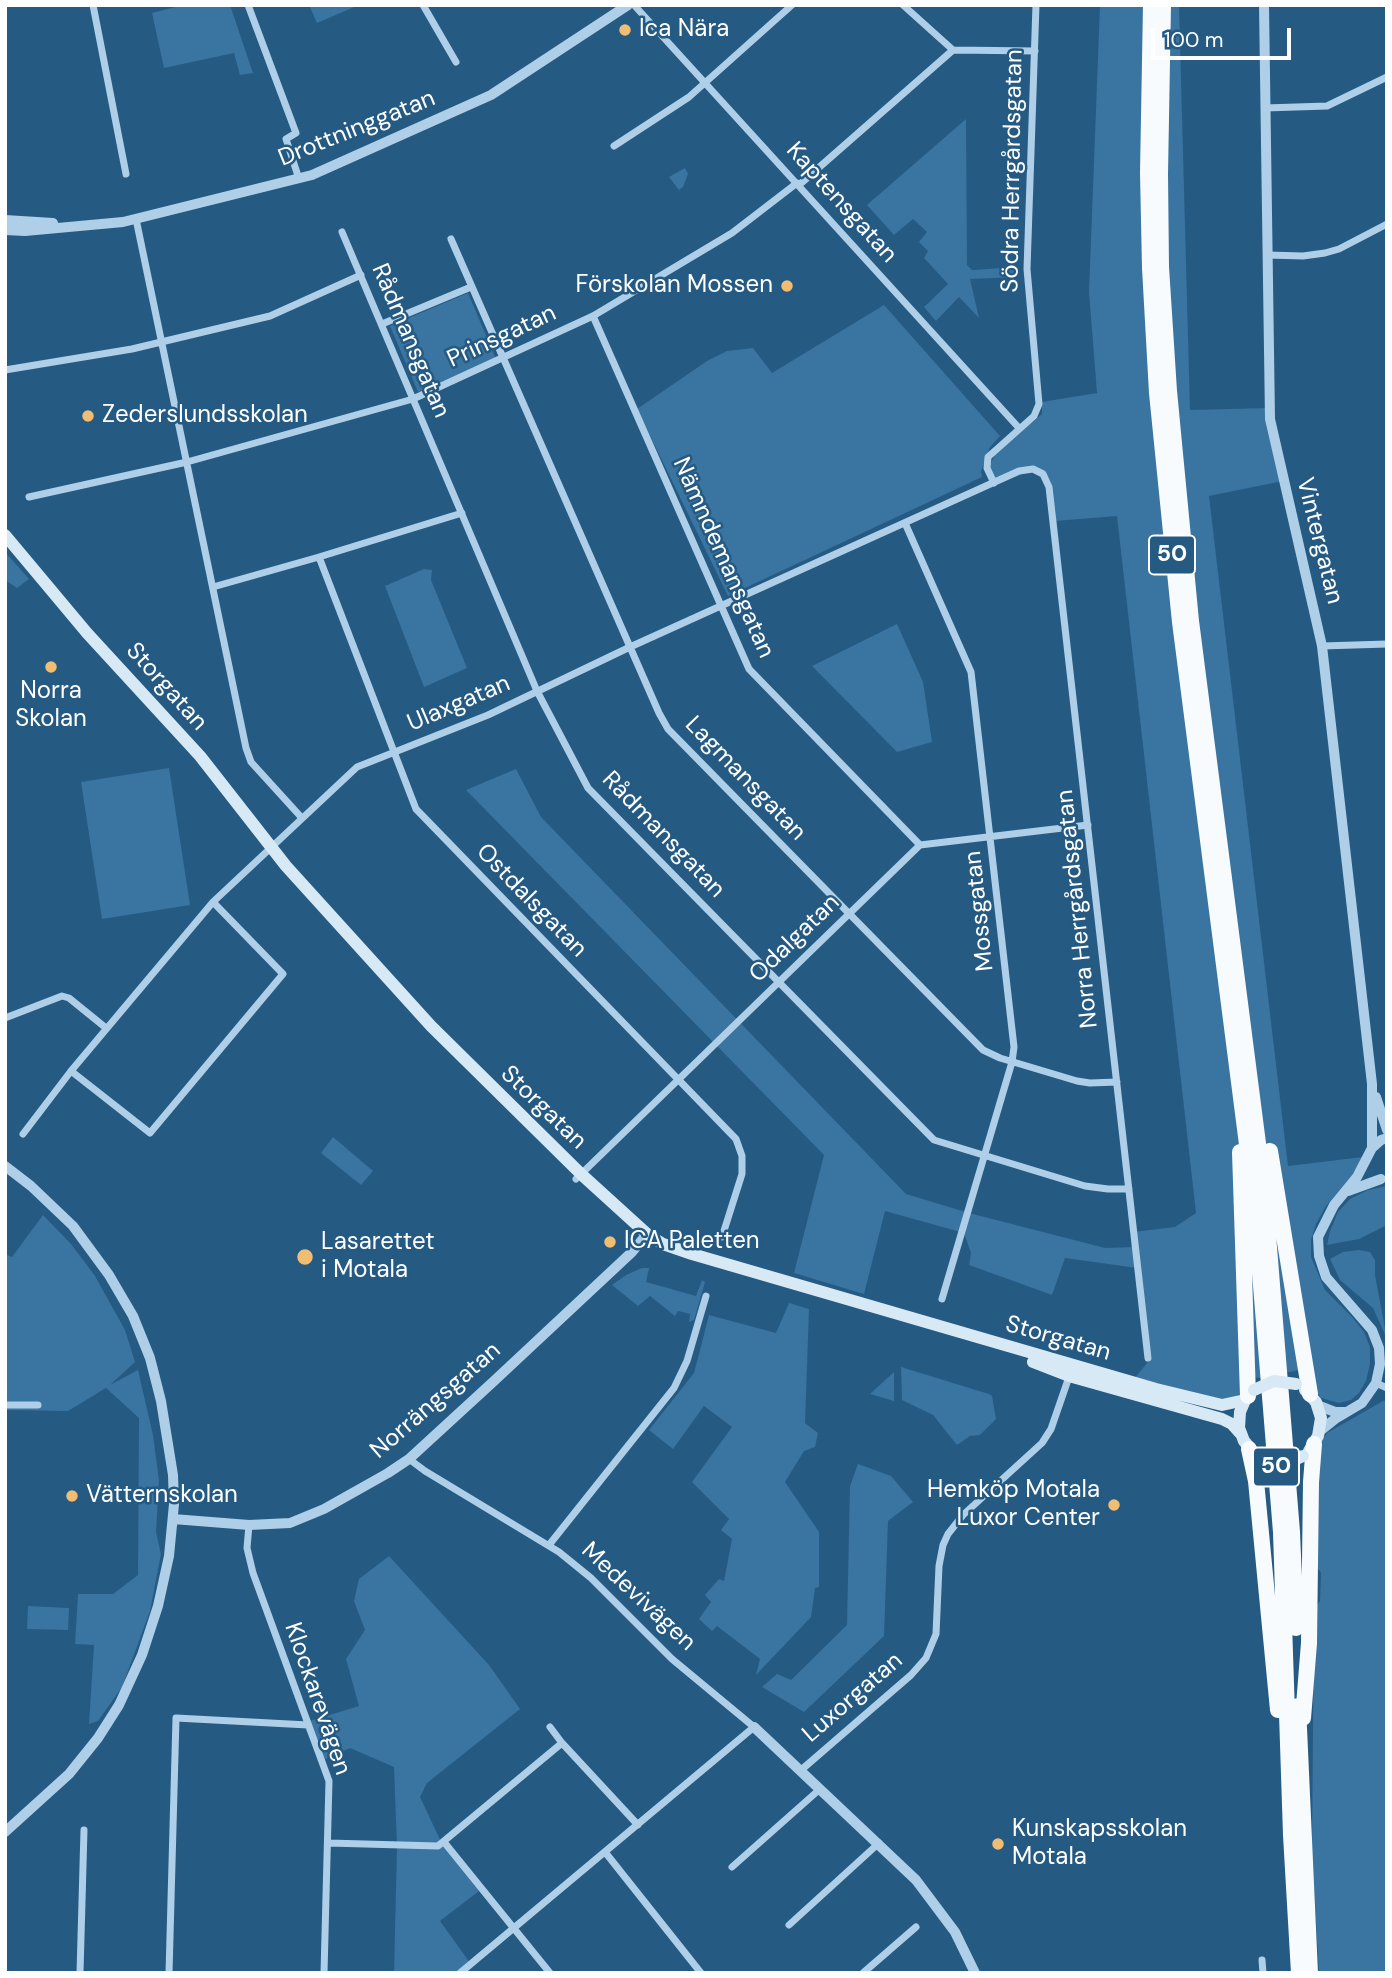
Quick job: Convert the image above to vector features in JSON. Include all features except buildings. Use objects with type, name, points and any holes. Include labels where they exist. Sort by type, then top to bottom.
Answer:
[{"type":"highway","name":"50","points":[[1151,5],[1148,173],[1150,280],[1157,393],[1180,622],[1254,1199],[1281,1532],[1291,1835],[1299,1973]]},
{"type":"highway","name":"50","points":[[1163,5],[1161,267],[1169,391],[1193,635],[1265,1198],[1293,1532],[1310,1973]]},
{"type":"highway","name":"50","points":[[1244,1025],[1269,1145],[1314,1399]]},
{"type":"highway","points":[[1242,1101],[1240,1175],[1249,1396]]},
{"type":"highway","points":[[1300,1746],[1309,1643],[1312,1444]]},
{"type":"highway","points":[[1254,1453],[1291,1835]]},
{"type":"main road","name":"Storgatan","points":[[5,535],[87,633],[200,756],[268,850]]},
{"type":"main road","name":"Storgatan","points":[[5,548],[178,742],[268,850],[435,1041],[661,1251],[1041,1364],[1206,1403],[1233,1404],[1249,1396]]},
{"type":"main road","name":"Storgatan","points":[[1071,1370],[1222,1419],[1232,1424],[1240,1433]]},
{"type":"main road","points":[[1274,1381],[1296,1384],[1314,1399],[1321,1418],[1312,1444],[1294,1460],[1278,1463],[1254,1453],[1240,1433],[1239,1416],[1249,1396],[1274,1381]]},
{"type":"street","points":[[93,5],[126,174]]},
{"type":"street","points":[[248,5],[296,133],[286,139],[299,179]]},
{"type":"street","points":[[424,5],[456,62]]},
{"type":"street","name":"Drottninggatan","points":[[5,230],[25,231],[136,219],[299,179],[491,95],[628,5]]},
{"type":"street","name":"Kaptensgatan","points":[[634,5],[1019,428]]},
{"type":"street","points":[[614,146],[690,97],[792,5]]},
{"type":"street","points":[[903,5],[954,50],[1035,51]]},
{"type":"street","name":"Södra Herrgårdsgatan","points":[[994,483],[987,468],[988,457],[1034,416],[1039,404],[1027,269],[1036,5]]},
{"type":"street","name":"Vintergatan","points":[[1264,5],[1270,428],[1322,646],[1372,1084],[1370,1152]]},
{"type":"street","name":"Prinsgatan","points":[[29,497],[187,462],[413,398],[593,316],[732,233],[798,184],[954,50]]},
{"type":"street","points":[[1265,107],[1327,106],[1387,77]]},
{"type":"street","points":[[136,219],[251,762],[301,817]]},
{"type":"street","name":"Drottninggatan","points":[[5,220],[76,225]]},
{"type":"street","points":[[1267,255],[1310,256],[1325,253],[1387,224]]},
{"type":"street","name":"Rådmansgatan","points":[[342,232],[537,691],[588,788],[934,1140],[1085,1186],[1129,1189]]},
{"type":"street","name":"Lagmansgatan","points":[[451,239],[668,729],[983,1050],[1012,1062],[1090,1083],[1116,1083]]},
{"type":"street","points":[[5,370],[87,358],[161,343],[270,316],[361,275]]},
{"type":"street","points":[[382,324],[471,287]]},
{"type":"street","name":"Nämndemansgatan","points":[[593,316],[753,674],[920,845]]},
{"type":"street","name":"Ulaxgatan","points":[[23,1135],[106,1028],[213,902],[357,767],[488,715],[630,647],[1028,468]]},
{"type":"street","name":"Norra Herrgårdsgatan","points":[[1028,468],[1043,474],[1049,486],[1148,1357]]},
{"type":"street","points":[[213,587],[462,513]]},
{"type":"street","name":"Mossgatan","points":[[905,523],[970,667],[1014,1047],[1012,1062],[942,1300]]},
{"type":"street","name":"Ostdalsgatan","points":[[319,557],[408,794],[421,816],[729,1130],[741,1150],[742,1174],[722,1237]]},
{"type":"street","points":[[1322,646],[1387,644]]},
{"type":"street","points":[[920,845],[1088,825]]},
{"type":"street","name":"Odalgatan","points":[[579,1177],[920,845]]},
{"type":"street","points":[[71,1071],[150,1133],[283,974],[213,902]]},
{"type":"street","points":[[5,1018],[62,996],[69,998],[106,1028]]},
{"type":"street","name":"Vintergatan","points":[[1372,1084],[1387,1130]]},
{"type":"street","points":[[1312,1444],[1381,1385],[1380,1356],[1372,1330],[1326,1277],[1319,1256],[1318,1237],[1334,1205],[1348,1191],[1370,1152],[1381,1140],[1387,1138]]},
{"type":"street","points":[[1370,1152],[1374,1174],[1384,1179]]},
{"type":"street","points":[[5,1166],[52,1204],[73,1226],[104,1267],[133,1316],[150,1358],[165,1422],[173,1475],[173,1520],[167,1570],[152,1628],[119,1705],[98,1738],[69,1774],[5,1832]]},
{"type":"street","points":[[1348,1191],[1384,1179]]},
{"type":"street","name":"Norrängsgatan","points":[[173,1520],[279,1525],[304,1518],[381,1478],[409,1459],[645,1238]]},
{"type":"street","points":[[549,1545],[674,1388],[687,1361],[706,1296]]},
{"type":"street","name":"Luxorgatan","points":[[800,1770],[911,1675],[926,1658],[936,1634],[939,1566],[948,1534],[963,1515],[1042,1443],[1051,1429],[1071,1370]]},
{"type":"street","points":[[1314,1399],[1335,1412],[1347,1412]]},
{"type":"street","points":[[5,1405],[38,1405]]},
{"type":"street","name":"Medevivägen","points":[[409,1459],[549,1545],[583,1571],[672,1659],[754,1727],[879,1843],[929,1894],[955,1932],[975,1973]]},
{"type":"street","name":"Klockarevägen","points":[[249,1525],[248,1553],[253,1573],[329,1781],[324,1973]]},
{"type":"street","points":[[170,1973],[176,1718],[308,1726]]},
{"type":"street","points":[[550,1727],[638,1825]]},
{"type":"street","points":[[460,1973],[754,1727]]},
{"type":"street","points":[[328,1843],[438,1846],[562,1743]]},
{"type":"street","points":[[732,1867],[820,1789]]},
{"type":"street","points":[[80,1973],[84,1830]]},
{"type":"street","points":[[443,1842],[550,1973]]},
{"type":"street","points":[[789,1925],[879,1843]]},
{"type":"street","points":[[605,1852],[701,1973]]},
{"type":"street","points":[[863,1973],[916,1927]]},
{"type":"street","points":[[1262,1960],[1264,1973]]},
{"type":"shaded area","points":[[183,5],[230,5],[253,73],[240,75],[234,53],[164,68],[152,13]]},
{"type":"shaded area","points":[[309,5],[359,5],[317,23]]},
{"type":"shaded area","points":[[1100,5],[1179,5],[1190,410],[1269,408],[1283,481],[1209,496],[1288,1166],[1363,1157],[1353,1174],[1326,1206],[1311,1240],[1311,1257],[1325,1290],[1353,1318],[1364,1332],[1370,1347],[1366,1381],[1351,1400],[1339,1403],[1321,1398],[1309,1368],[1260,1378],[1245,1377],[1241,1394],[1232,1399],[1220,1399],[1134,1379],[1152,1357],[1145,1341],[1137,1268],[1065,1258],[1052,1295],[969,1265],[971,1253],[964,1233],[885,1211],[864,1294],[794,1273],[824,1155],[466,790],[516,769],[541,817],[906,1194],[1105,1248],[1135,1247],[1133,1232],[1175,1227],[1196,1213],[1117,516],[1055,521],[1051,482],[1045,473],[1035,469],[991,487],[990,465],[997,451],[1042,414],[1042,402],[1097,393],[1089,292]]},
{"type":"shaded area","points":[[966,119],[967,265],[972,270],[1018,267],[1018,277],[970,279],[979,318],[959,297],[936,321],[924,307],[948,284],[924,258],[928,251],[919,242],[927,232],[913,219],[894,235],[867,205]]},
{"type":"shaded area","points":[[685,168],[688,174],[679,190],[669,177]]},
{"type":"shaded area","points":[[468,293],[496,359],[418,392],[390,326]]},
{"type":"shaded area","points":[[884,305],[1000,436],[990,447],[981,471],[982,477],[728,596],[637,409],[707,361],[727,351],[753,348],[772,373]]},
{"type":"shaded area","points":[[5,552],[29,579],[17,588],[5,580]]},
{"type":"shaded area","points":[[424,569],[432,570],[431,580],[467,668],[424,687],[385,586]]},
{"type":"shaded area","points":[[897,624],[923,682],[932,742],[897,752],[812,666]]},
{"type":"shaded area","points":[[169,768],[190,905],[102,919],[81,782]]},
{"type":"shaded area","points":[[333,1137],[373,1171],[361,1185],[321,1153]]},
{"type":"shaded area","points":[[1387,1186],[1387,1225],[1359,1239],[1327,1245],[1338,1212],[1350,1199],[1368,1190]]},
{"type":"shaded area","points":[[43,1215],[71,1244],[95,1276],[125,1330],[135,1362],[110,1385],[138,1370],[153,1435],[159,1481],[156,1532],[161,1554],[150,1611],[122,1687],[98,1721],[89,1724],[94,1645],[75,1644],[78,1594],[113,1594],[138,1575],[139,1418],[106,1388],[68,1411],[5,1410],[5,1254],[12,1257]]},
{"type":"shaded area","points":[[1343,1252],[1370,1252],[1375,1260],[1375,1275],[1387,1339],[1373,1308],[1340,1280],[1330,1259]]},
{"type":"shaded area","points":[[642,1268],[649,1268],[646,1282],[696,1296],[702,1280],[705,1282],[694,1320],[689,1322],[690,1314],[678,1311],[675,1316],[650,1296],[638,1306],[612,1285]]},
{"type":"shaded area","points":[[789,1303],[809,1309],[805,1423],[818,1433],[815,1447],[804,1451],[785,1482],[819,1532],[819,1587],[815,1588],[811,1617],[756,1675],[760,1659],[717,1626],[712,1631],[699,1619],[711,1602],[705,1595],[719,1579],[724,1581],[732,1539],[721,1530],[729,1519],[692,1482],[732,1427],[704,1406],[673,1449],[649,1430],[694,1373],[709,1315],[776,1333]]},
{"type":"shaded area","points":[[901,1367],[989,1394],[992,1396],[996,1419],[980,1435],[970,1436],[957,1445],[933,1415],[902,1400]]},
{"type":"shaded area","points":[[894,1372],[894,1401],[870,1394]]},
{"type":"shaded area","points":[[1387,1401],[1387,1973],[1319,1973],[1312,1852],[1314,1609],[1320,1601],[1321,1573],[1315,1564],[1317,1461],[1322,1440],[1327,1433]]},
{"type":"shaded area","points":[[858,1464],[891,1476],[913,1502],[888,1521],[884,1636],[804,1712],[762,1687],[777,1674],[791,1680],[847,1625],[850,1486]]},
{"type":"shaded area","points":[[389,1556],[489,1665],[520,1709],[427,1783],[420,1797],[443,1846],[479,1891],[440,1921],[473,1967],[464,1973],[394,1973],[397,1847],[394,1767],[350,1748],[319,1762],[303,1723],[359,1706],[346,1659],[365,1630],[354,1601],[359,1579]]},
{"type":"shaded area","points":[[28,1606],[69,1608],[68,1630],[27,1629]]},
{"type":"place","name":"Ica Nära","points":[[625,30]]},
{"type":"place","name":"Förskolan Mossen","points":[[787,286]]},
{"type":"place","name":"Zederslundsskolan","points":[[88,416]]},
{"type":"place","name":"Norra Skolan","points":[[51,667]]},
{"type":"place","name":"ICA Paletten","points":[[610,1242]]},
{"type":"place","name":"Lasarettet i Motala","points":[[305,1257]]},
{"type":"place","name":"Vätternskolan","points":[[72,1496]]},
{"type":"place","name":"Hemköp Motala Luxor Center","points":[[1114,1505]]},
{"type":"place","name":"Kunskapsskolan Motala","points":[[998,1844]]}]
